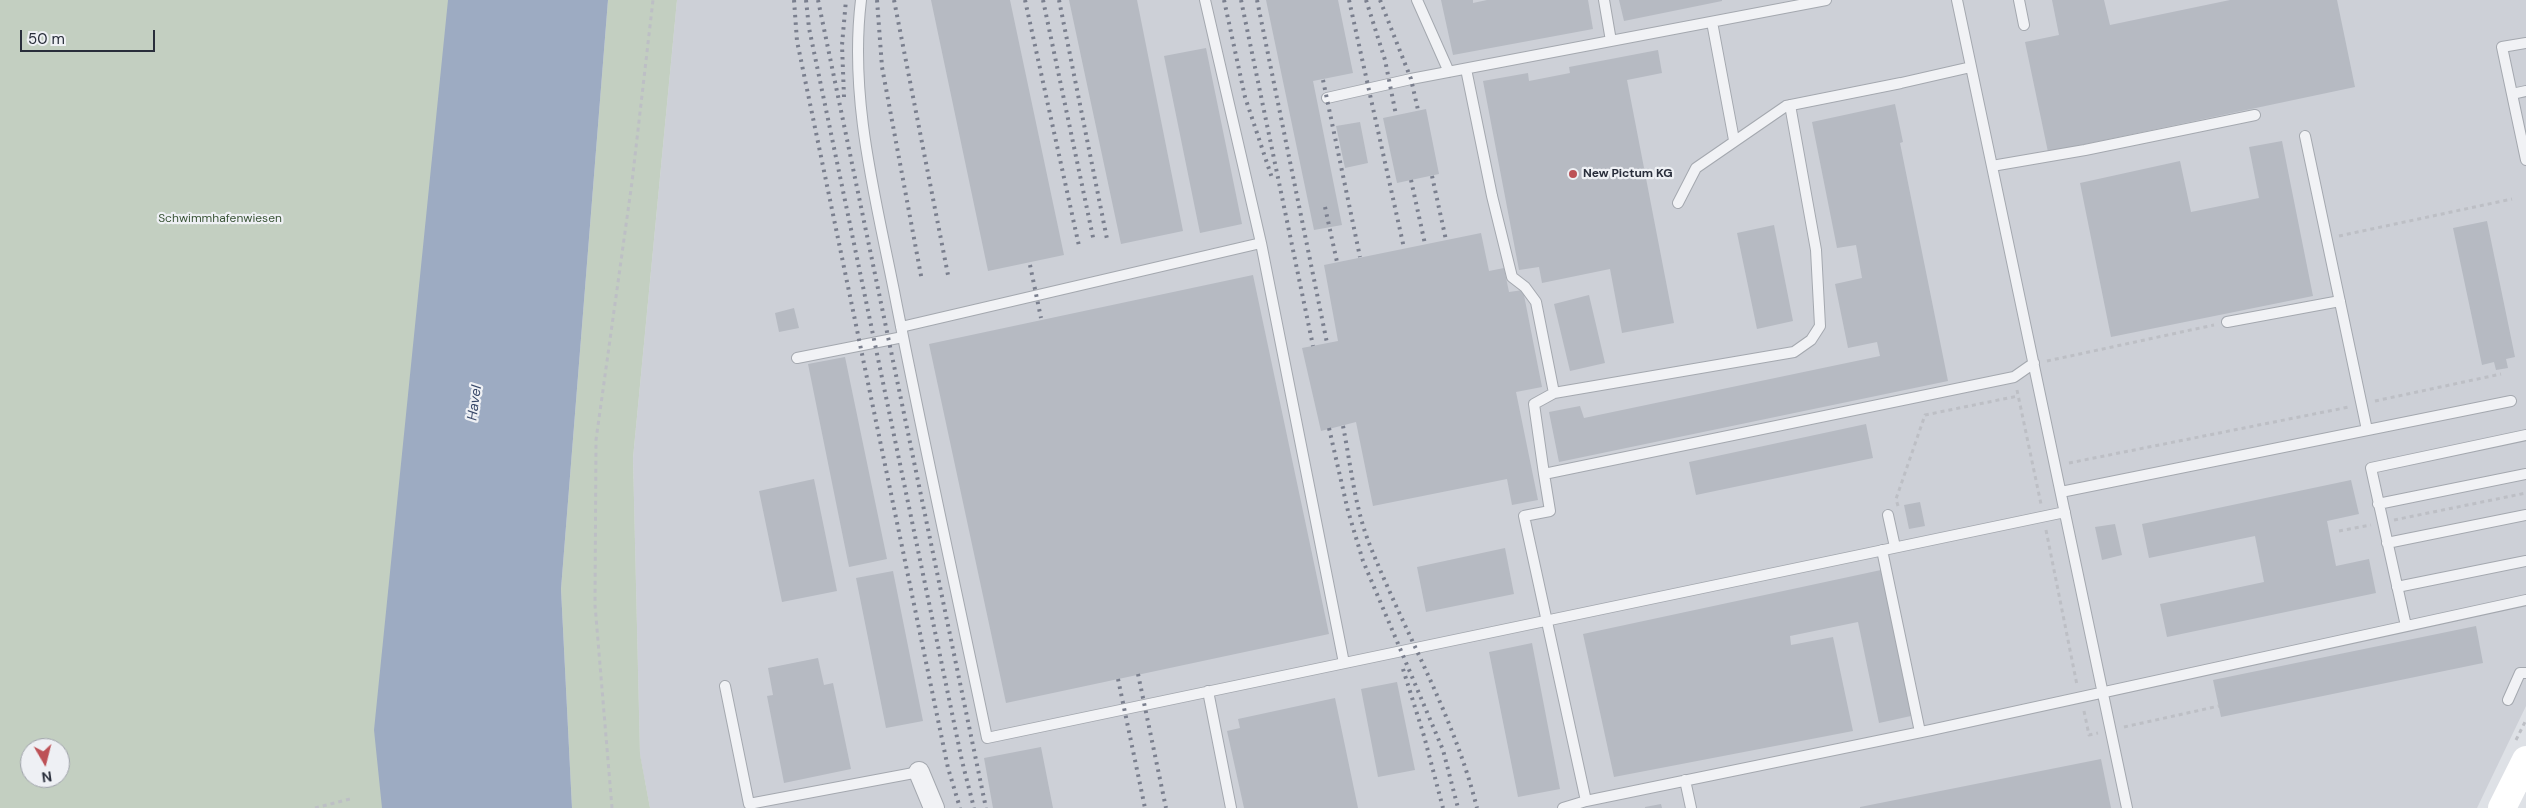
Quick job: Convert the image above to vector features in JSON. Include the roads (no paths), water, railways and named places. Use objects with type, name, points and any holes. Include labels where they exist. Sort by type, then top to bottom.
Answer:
[{"type":"main road","points":[[2502,808],[2526,760]]},
{"type":"street","points":[[919,772],[934,808]]},
{"type":"lane","points":[[861,0],[857,83],[867,151],[902,332],[988,738],[2065,512]]},
{"type":"lane","points":[[1205,0],[1261,243],[1344,662]]},
{"type":"lane","points":[[1417,0],[1449,72]]},
{"type":"lane","points":[[1604,0],[1611,41]]},
{"type":"lane","points":[[1327,98],[1449,72],[1826,0]]},
{"type":"lane","points":[[1958,0],[2127,808]]},
{"type":"lane","points":[[2019,0],[2024,25]]},
{"type":"lane","points":[[1712,22],[1734,140]]},
{"type":"lane","points":[[2526,43],[2502,47],[2524,138],[2526,160]]},
{"type":"lane","points":[[1678,203],[1696,168],[1734,140],[1790,105],[1901,83],[1972,66]]},
{"type":"lane","points":[[1466,69],[1492,196],[1512,278],[1524,287],[1536,302],[1554,393]]},
{"type":"lane","points":[[2512,94],[2526,91]]},
{"type":"lane","points":[[1586,801],[1524,516],[1550,511],[1534,404],[1554,393],[1794,352],[1811,340],[1820,326],[1816,250],[1790,105]]},
{"type":"lane","points":[[1992,166],[2085,150],[2255,115]]},
{"type":"lane","points":[[2305,136],[2367,430]]},
{"type":"lane","points":[[797,358],[1261,243]]},
{"type":"lane","points":[[2227,322],[2340,302]]},
{"type":"lane","points":[[1544,474],[2014,377],[2034,363]]},
{"type":"lane","points":[[2061,492],[2511,401]]},
{"type":"lane","points":[[2406,626],[2371,468],[2526,435]]},
{"type":"lane","points":[[2378,504],[2526,474]]},
{"type":"lane","points":[[1888,515],[1895,548]]},
{"type":"lane","points":[[2387,543],[2526,515]]},
{"type":"lane","points":[[1882,550],[1920,732]]},
{"type":"lane","points":[[2397,587],[2526,561]]},
{"type":"lane","points":[[1563,808],[1586,801],[1920,732],[2526,600]]},
{"type":"lane","points":[[2508,700],[2520,673],[2526,673]]},
{"type":"lane","points":[[725,686],[749,804],[919,772]]},
{"type":"lane","points":[[1208,691],[1231,808]]},
{"type":"lane","points":[[1685,780],[1691,808]]},
{"type":"water","name":"Havel","points":[[448,0],[608,0],[561,589],[572,808],[382,808],[374,730]]},
{"type":"railway","points":[[794,0],[797,41],[948,768],[960,808]]},
{"type":"railway","points":[[806,0],[809,28],[962,761],[974,808]]},
{"type":"railway","points":[[818,0],[986,808]]},
{"type":"railway","points":[[844,97],[842,45],[846,0]]},
{"type":"railway","points":[[877,0],[882,67],[922,281]]},
{"type":"railway","points":[[894,0],[948,275]]},
{"type":"railway","points":[[1025,0],[1079,246]]},
{"type":"railway","points":[[1043,0],[1094,242]]},
{"type":"railway","points":[[1059,0],[1107,239]]},
{"type":"railway","points":[[1224,0],[1245,97],[1272,178]]},
{"type":"railway","points":[[1241,0],[1313,346]]},
{"type":"railway","points":[[1257,0],[1327,343]]},
{"type":"railway","points":[[1349,0],[1404,248]]},
{"type":"railway","points":[[1366,0],[1385,60],[1396,115]]},
{"type":"railway","points":[[1380,0],[1411,79],[1418,110]]},
{"type":"railway","points":[[1323,80],[1360,257]]},
{"type":"railway","points":[[1432,176],[1446,240]]},
{"type":"railway","points":[[1411,180],[1425,244]]},
{"type":"railway","points":[[1325,207],[1337,262]]},
{"type":"railway","points":[[1030,265],[1041,318]]},
{"type":"railway","points":[[1343,426],[1357,503],[1371,548],[1443,708],[1456,741],[1477,808]]},
{"type":"railway","points":[[1329,428],[1348,511],[1363,561],[1443,750],[1458,808]]},
{"type":"railway","points":[[1403,669],[1424,736],[1443,808]]},
{"type":"railway","points":[[1138,674],[1166,808]]},
{"type":"railway","points":[[1118,679],[1145,808]]},
{"type":"place","name":"New Pictum KG","points":[[1573,174]]},
{"type":"park label","name":"Schwimmhafenwiesen","points":[[220,219]]}]
